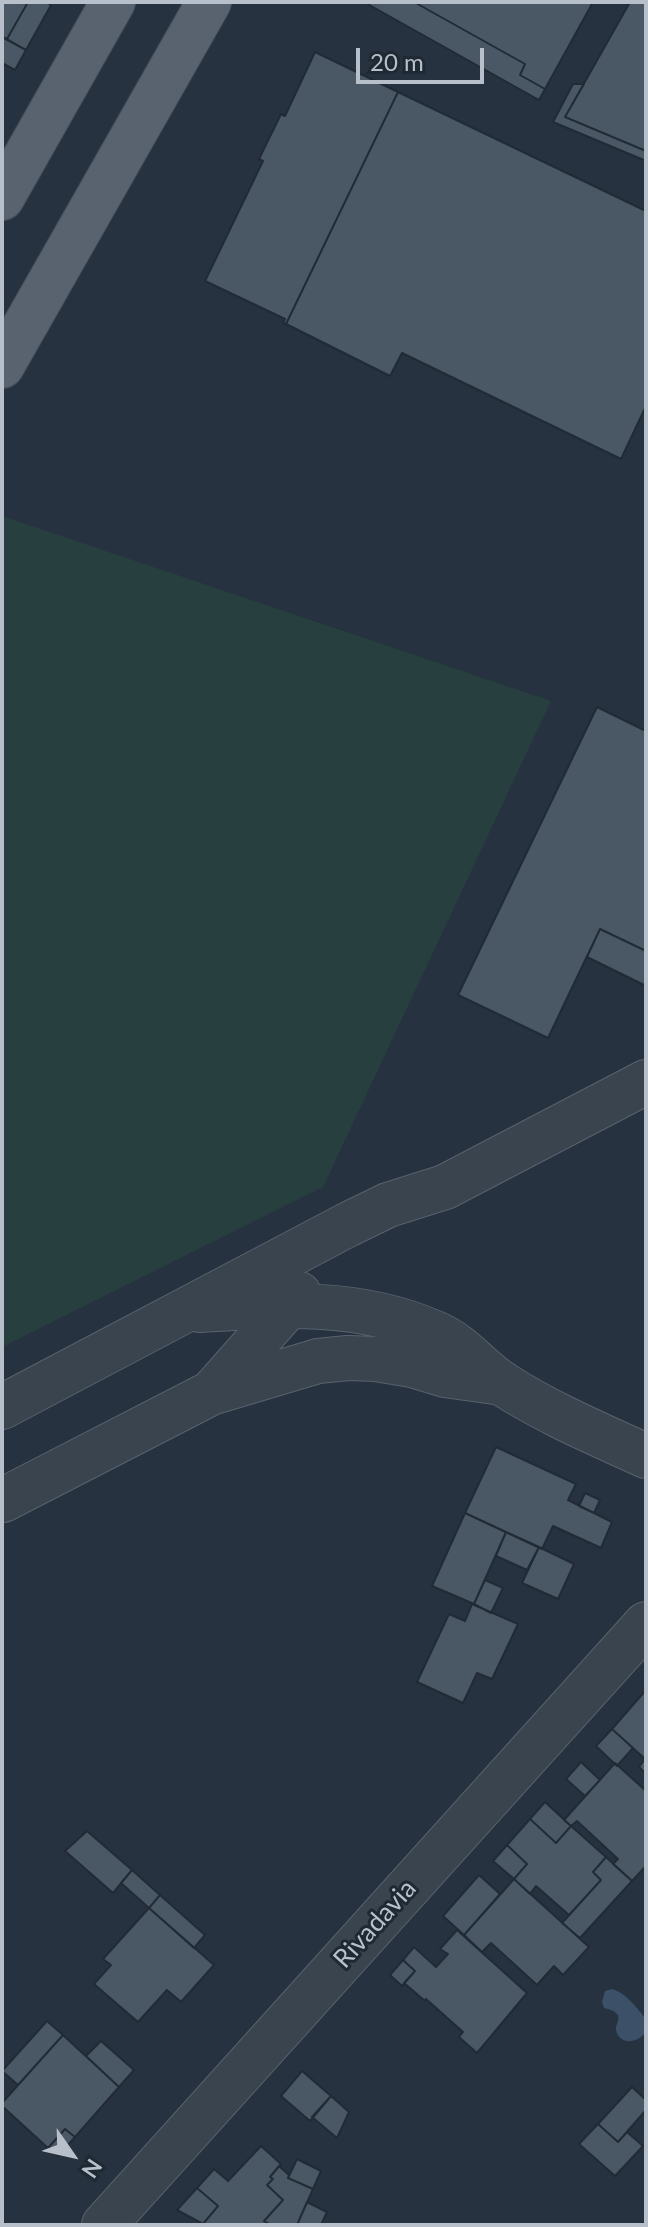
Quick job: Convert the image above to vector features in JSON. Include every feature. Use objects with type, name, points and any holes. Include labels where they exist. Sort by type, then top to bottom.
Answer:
[{"type":"main road","points":[[2,198],[113,2]]},
{"type":"main road","points":[[2,366],[202,4]]},
{"type":"street","points":[[2,1407],[388,1205],[445,1187],[646,1082]]},
{"type":"street","points":[[211,1393],[327,1265],[397,1227],[445,1187]]},
{"type":"street","points":[[186,1310],[320,1305],[382,1314],[411,1323],[460,1346],[502,1383],[580,1426],[646,1456]]},
{"type":"street","points":[[2,1502],[211,1393],[318,1361],[348,1358],[399,1363],[445,1375],[502,1383]]},
{"type":"street","points":[[2,1471],[5,1481],[2,1502]]},
{"type":"street","name":"Rivadavia","points":[[104,2225],[646,1624]]},
{"type":"green space","points":[[2,516],[551,701],[323,1187],[2,1347]]},
{"type":"water","points":[[612,1989],[626,1997],[645,2018],[646,2032],[639,2038],[625,2041],[618,2035],[618,2015],[604,2008],[602,2002],[605,1991]]},
{"type":"building","points":[[2,2],[28,2],[7,39],[2,37]]},
{"type":"building","points":[[28,2],[51,5],[26,50],[7,39]]},
{"type":"building","points":[[364,2],[414,2],[525,64],[520,75],[545,89],[539,100]]},
{"type":"building","points":[[414,2],[592,4],[545,89],[520,75],[525,64]]},
{"type":"building","points":[[630,2],[646,2],[646,151],[565,117]]},
{"type":"building","points":[[2,37],[26,50],[15,70],[2,63]]},
{"type":"building","points":[[315,52],[398,92],[286,324],[283,323],[285,319],[205,281],[263,161],[259,159],[281,114],[285,116]]},
{"type":"building","points":[[573,84],[584,84],[565,117],[646,151],[646,161],[553,122]]},
{"type":"building","points":[[398,92],[646,211],[646,406],[621,459],[402,353],[390,376],[286,324]]},
{"type":"building","points":[[597,707],[646,731],[646,951],[600,929],[548,1038],[458,995]]},
{"type":"building","points":[[600,929],[646,951],[646,986],[587,957]]},
{"type":"building","points":[[496,1447],[576,1484],[568,1500],[612,1522],[601,1548],[553,1526],[542,1549],[465,1513]]},
{"type":"building","points":[[585,1493],[600,1500],[594,1513],[579,1506]]},
{"type":"building","points":[[465,1513],[506,1532],[474,1604],[432,1586]]},
{"type":"building","points":[[506,1532],[539,1547],[527,1570],[496,1556]]},
{"type":"building","points":[[539,1547],[574,1564],[558,1599],[522,1583]]},
{"type":"building","points":[[485,1580],[503,1588],[491,1613],[474,1604]]},
{"type":"building","points":[[472,1604],[518,1624],[492,1679],[477,1673],[463,1703],[417,1682],[449,1614],[465,1621]]},
{"type":"building","points":[[646,1690],[646,1774],[639,1767],[645,1759],[612,1729]]},
{"type":"building","points":[[612,1729],[633,1748],[617,1766],[596,1746]]},
{"type":"building","points":[[581,1762],[600,1780],[585,1796],[566,1779]]},
{"type":"building","points":[[615,1763],[646,1791],[646,1866],[632,1881],[613,1864],[618,1859],[577,1821],[571,1826],[564,1820]]},
{"type":"building","points":[[545,1802],[571,1826],[556,1843],[530,1819]]},
{"type":"building","points":[[530,1819],[556,1843],[571,1826],[606,1857],[593,1872],[601,1880],[569,1915],[536,1886],[530,1894],[514,1879],[527,1864],[507,1845]]},
{"type":"building","points":[[87,1831],[132,1870],[113,1893],[65,1851]]},
{"type":"building","points":[[507,1845],[527,1864],[514,1879],[493,1861]]},
{"type":"building","points":[[606,1857],[632,1881],[580,1938],[562,1923],[601,1880],[593,1872]]},
{"type":"building","points":[[132,1870],[160,1895],[149,1908],[121,1883]]},
{"type":"building","points":[[479,1875],[500,1894],[464,1935],[443,1916]]},
{"type":"building","points":[[514,1879],[589,1947],[563,1975],[554,1966],[537,1985],[491,1943],[482,1952],[464,1935]]},
{"type":"building","points":[[160,1895],[205,1935],[194,1948],[149,1908]]},
{"type":"building","points":[[149,1908],[214,1965],[181,2002],[167,1990],[138,2022],[94,1984],[111,1965],[103,1959]]},
{"type":"building","points":[[457,1930],[527,1993],[477,2053],[459,2037],[463,2032],[404,1983],[415,1971],[403,1960],[414,1947],[436,1967],[448,1954],[440,1949]]},
{"type":"building","points":[[403,1960],[415,1971],[402,1986],[390,1975]]},
{"type":"building","points":[[47,2021],[63,2035],[18,2085],[2,2071]]},
{"type":"building","points":[[63,2035],[119,2087],[75,2137],[65,2129],[48,2148],[2,2103]]},
{"type":"building","points":[[101,2041],[134,2070],[119,2087],[86,2056]]},
{"type":"building","points":[[302,2071],[331,2096],[310,2121],[281,2096]]},
{"type":"building","points":[[632,2087],[646,2100],[646,2110],[618,2142],[598,2124]]},
{"type":"building","points":[[331,2096],[349,2112],[337,2138],[312,2117]]},
{"type":"building","points":[[598,2124],[618,2142],[627,2132],[643,2146],[615,2176],[579,2144]]},
{"type":"building","points":[[65,2129],[75,2137],[58,2156],[48,2148]]},
{"type":"building","points":[[261,2146],[281,2164],[267,2185],[283,2200],[264,2221],[271,2225],[203,2224],[218,2206],[197,2188],[214,2169],[228,2181]]},
{"type":"building","points":[[297,2159],[321,2171],[313,2189],[288,2178]]},
{"type":"building","points":[[279,2166],[289,2175],[288,2178],[313,2189],[297,2225],[271,2225],[264,2221],[283,2200],[267,2185]]},
{"type":"building","points":[[197,2188],[218,2206],[203,2224],[177,2210]]},
{"type":"building","points":[[307,2202],[327,2212],[321,2225],[297,2225]]}]
